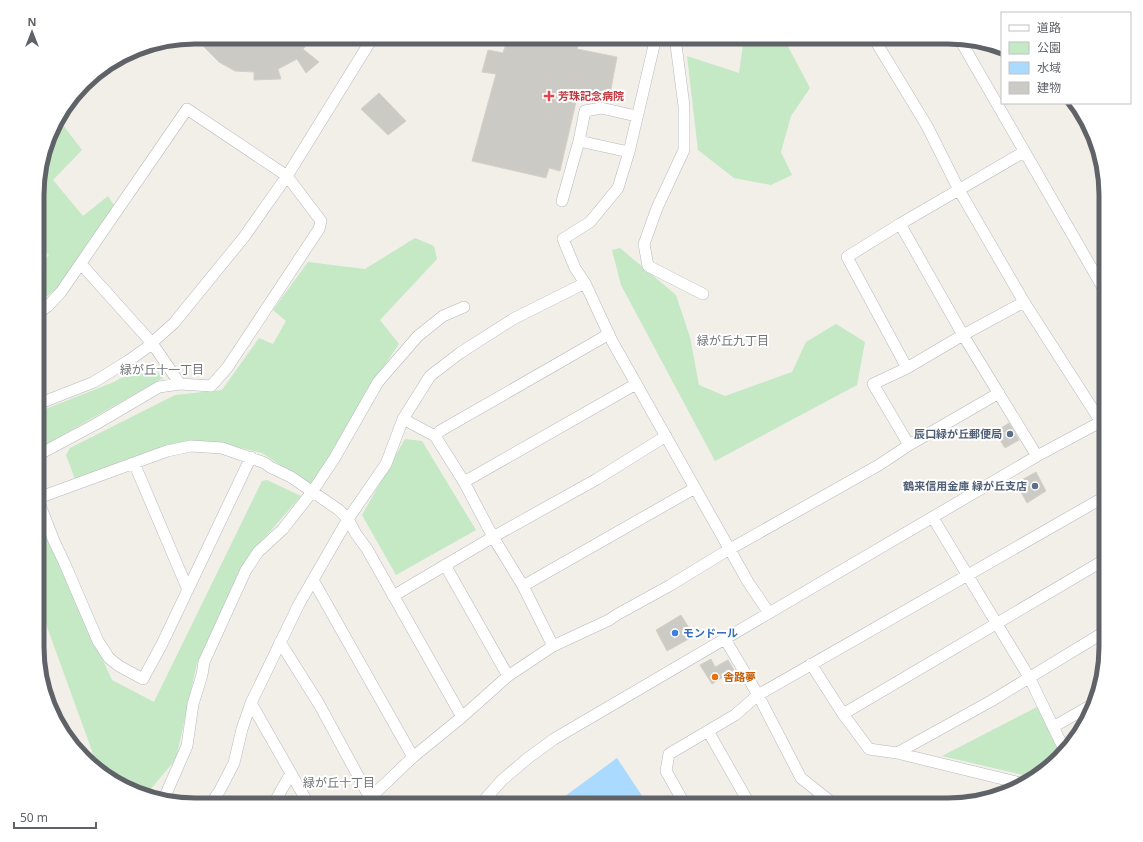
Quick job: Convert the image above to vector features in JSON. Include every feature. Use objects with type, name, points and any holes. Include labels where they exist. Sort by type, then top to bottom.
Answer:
[{"type":"street","points":[[44,402],[94,382],[128,361],[152,343],[174,323],[244,237],[287,176],[369,44]]},
{"type":"street","points":[[654,44],[636,116],[629,152],[618,188],[590,222],[563,239],[575,268],[636,384],[748,582],[769,613]]},
{"type":"street","points":[[675,44],[684,106],[684,150],[657,208],[644,244],[648,266],[703,294]]},
{"type":"street","points":[[877,44],[927,126],[959,190],[1024,302],[1099,414]]},
{"type":"street","points":[[963,44],[1099,281]]},
{"type":"street","points":[[562,201],[579,141],[585,111],[601,108],[636,116]]},
{"type":"street","points":[[44,309],[61,292],[187,109],[287,176],[321,221],[319,229],[227,368],[211,386],[180,384],[159,387],[96,424],[44,452]]},
{"type":"street","points":[[579,141],[629,152]]},
{"type":"street","points":[[907,368],[847,257],[900,224],[1024,152]]},
{"type":"street","points":[[900,224],[963,335],[1037,456]]},
{"type":"street","points":[[81,264],[152,343],[180,384]]},
{"type":"street","points":[[215,798],[234,763],[242,729],[251,703],[280,642],[348,519],[386,464],[403,418],[430,376],[460,353],[513,319],[584,283]]},
{"type":"street","points":[[909,445],[873,384],[907,368],[963,335],[1024,302]]},
{"type":"street","points":[[165,795],[187,746],[193,704],[202,675],[204,662],[246,570],[258,552],[283,529],[312,492],[334,460],[378,382],[418,336],[443,316],[464,307]]},
{"type":"street","points":[[434,436],[440,431],[609,334]]},
{"type":"street","points":[[464,482],[636,384]]},
{"type":"street","points":[[376,798],[413,757],[462,717],[508,676],[553,646],[609,620],[723,553],[879,465],[909,445],[999,394]]},
{"type":"street","points":[[403,418],[434,436],[464,482],[493,536],[523,586],[553,646]]},
{"type":"street","points":[[486,798],[502,780],[554,739],[1037,456],[1099,425]]},
{"type":"street","points":[[393,596],[493,536],[597,479],[666,436]]},
{"type":"street","points":[[44,497],[167,451],[191,446],[222,448],[265,463],[291,477],[339,510],[348,519],[356,534],[368,549],[462,717]]},
{"type":"street","points":[[44,515],[98,641],[109,658],[119,666],[143,679],[162,644],[251,458]]},
{"type":"street","points":[[134,464],[188,590]]},
{"type":"street","points":[[523,586],[695,488]]},
{"type":"street","points":[[681,798],[666,770],[669,754],[735,715],[758,695],[1099,500]]},
{"type":"street","points":[[933,518],[1029,677],[1062,747]]},
{"type":"street","points":[[843,714],[1099,563]]},
{"type":"street","points":[[445,565],[508,676]]},
{"type":"street","points":[[313,580],[413,757]]},
{"type":"street","points":[[897,753],[991,701],[1099,635]]},
{"type":"street","points":[[725,640],[758,695],[801,778],[826,798]]},
{"type":"street","points":[[280,642],[318,704],[368,798]]},
{"type":"street","points":[[811,664],[843,714],[869,749],[897,753],[1015,782]]},
{"type":"street","points":[[251,703],[305,798]]},
{"type":"street","points":[[1053,727],[1086,708]]},
{"type":"street","points":[[708,731],[746,798]]},
{"type":"street","points":[[277,798],[291,772]]},
{"type":"green space","points":[[743,44],[787,44],[810,88],[791,116],[781,152],[792,175],[771,185],[734,178],[698,150],[687,56],[739,73]]},
{"type":"green space","points":[[61,125],[63,125],[82,150],[53,180],[83,216],[108,196],[114,205],[60,286],[44,298],[44,260],[49,255],[44,251],[44,185],[49,156],[55,137]]},
{"type":"green space","points":[[415,238],[434,246],[437,259],[380,320],[399,344],[377,376],[312,486],[262,453],[216,442],[188,443],[75,479],[66,455],[70,448],[175,395],[222,390],[259,338],[273,344],[286,321],[273,310],[308,262],[365,269]]},
{"type":"green space","points":[[620,248],[676,295],[690,337],[699,385],[725,396],[792,372],[806,342],[836,324],[865,342],[857,385],[715,461],[621,285],[612,250]]},
{"type":"green space","points":[[150,362],[163,378],[44,446],[44,410],[114,382]]},
{"type":"green space","points":[[405,439],[422,441],[476,530],[396,575],[362,515]]},
{"type":"green space","points":[[267,480],[301,496],[253,551],[197,663],[176,759],[149,791],[137,787],[119,778],[96,762],[44,619],[44,531],[112,680],[154,702],[262,481]]},
{"type":"green space","points":[[1037,707],[1058,751],[1048,761],[1027,776],[942,756]]},
{"type":"water","points":[[617,758],[643,798],[563,798]]},
{"type":"building","points":[[201,44],[308,44],[303,49],[319,62],[306,73],[297,59],[278,69],[281,79],[254,80],[254,72],[235,71],[219,62]]},
{"type":"building","points":[[506,44],[578,44],[577,49],[617,57],[610,94],[579,89],[560,171],[549,168],[546,178],[472,161],[496,74],[482,72],[488,50],[503,53]]},
{"type":"building","points":[[379,93],[406,121],[388,135],[361,109]]},
{"type":"building","points":[[1009,423],[1019,440],[1005,448],[995,432]]},
{"type":"building","name":"鶴来信用金庫 緑が丘支店","points":[[1036,472],[1046,491],[1027,503],[1016,483]]},
{"type":"building","name":"モンドール","points":[[681,615],[694,636],[667,651],[656,630]]},
{"type":"building","name":"舎路夢","points":[[711,659],[715,667],[728,660],[734,670],[712,684],[700,665]]},
{"type":"place","name":"芳珠記念病院","points":[[549,96]]},
{"type":"place","name":"辰口緑が丘郵便局","points":[[1010,434]]},
{"type":"place","name":"鶴来信用金庫 緑が丘支店","points":[[1035,486]]},
{"type":"place","name":"モンドール","points":[[675,633]]},
{"type":"place","name":"舎路夢","points":[[715,677]]},
{"type":"district","name":"緑が丘九丁目","points":[[733,341]]},
{"type":"district","name":"緑が丘十一丁目","points":[[162,370]]},
{"type":"district","name":"緑が丘十丁目","points":[[339,783]]}]
